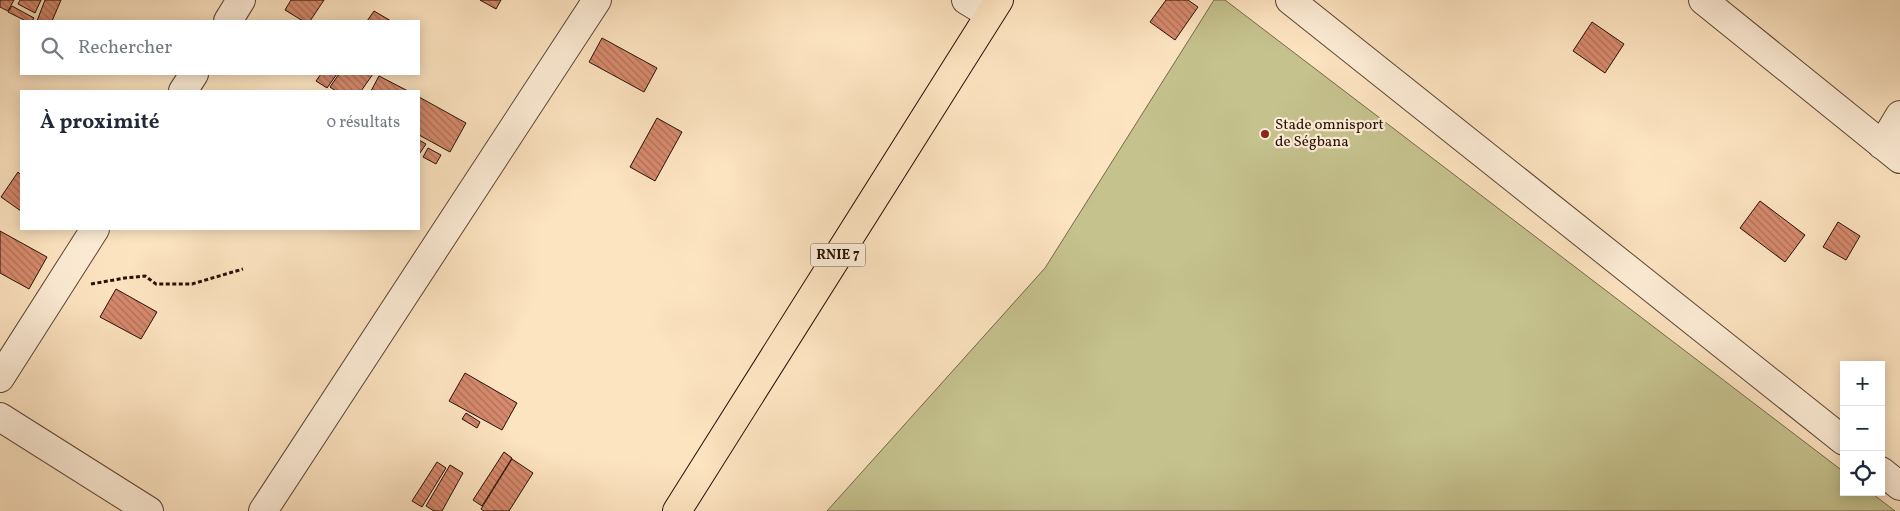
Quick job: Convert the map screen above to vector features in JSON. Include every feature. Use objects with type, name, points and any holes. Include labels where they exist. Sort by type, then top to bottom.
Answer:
[{"type":"main road","name":"RNIE 7","points":[[677,511],[994,7]]},
{"type":"street","points":[[229,20],[241,0]]},
{"type":"street","points":[[263,511],[597,0]]},
{"type":"street","points":[[966,0],[994,7]]},
{"type":"street","points":[[1290,0],[1840,438]]},
{"type":"street","points":[[1703,0],[1891,152],[1900,115]]},
{"type":"street","points":[[184,90],[193,75]]},
{"type":"street","points":[[0,378],[94,230]]},
{"type":"street","points":[[0,417],[149,511]]},
{"type":"street","points":[[1885,474],[1900,486]]},
{"type":"path","points":[[125,278],[145,276],[156,284],[192,284],[243,269]]},
{"type":"shaded area","name":"Stade omnisport de Ségbana","points":[[1214,0],[1225,0],[1840,469],[1840,496],[1875,496],[1895,511],[827,511],[1045,268]]},
{"type":"building","points":[[0,0],[14,0],[8,11],[0,7]]},
{"type":"building","points":[[20,0],[41,0],[35,13],[18,4]]},
{"type":"building","points":[[45,0],[61,0],[52,20],[37,20]]},
{"type":"building","points":[[291,0],[324,0],[311,20],[301,20],[285,10]]},
{"type":"building","points":[[480,0],[501,0],[496,9]]},
{"type":"building","points":[[1166,0],[1188,0],[1198,7],[1175,40],[1150,22]]},
{"type":"building","points":[[12,6],[34,18],[33,20],[24,20],[8,12]]},
{"type":"building","points":[[374,11],[389,20],[368,20]]},
{"type":"building","points":[[1592,22],[1624,44],[1605,73],[1573,51]]},
{"type":"building","points":[[602,38],[657,68],[644,92],[589,62]]},
{"type":"building","points":[[320,75],[336,75],[327,88],[316,81]]},
{"type":"building","points":[[338,75],[372,75],[362,90],[334,90],[330,87]]},
{"type":"building","points":[[379,76],[406,90],[372,90]]},
{"type":"building","points":[[420,98],[466,123],[450,152],[420,136]]},
{"type":"building","points":[[657,118],[682,132],[655,181],[630,167]]},
{"type":"building","points":[[420,141],[426,144],[420,153]]},
{"type":"building","points":[[428,148],[441,155],[436,164],[423,157]]},
{"type":"building","points":[[18,172],[20,174],[20,210],[1,197]]},
{"type":"building","points":[[1760,201],[1805,235],[1785,262],[1740,228]]},
{"type":"building","points":[[1838,222],[1860,236],[1846,260],[1823,247]]},
{"type":"building","points":[[0,231],[47,257],[29,289],[0,273]]},
{"type":"building","points":[[116,289],[157,312],[141,339],[100,317]]},
{"type":"building","points":[[465,373],[517,403],[502,430],[449,401]]},
{"type":"building","points":[[466,413],[480,422],[477,428],[462,419]]},
{"type":"building","points":[[504,452],[512,458],[482,506],[473,500]]},
{"type":"building","points":[[512,459],[533,473],[509,511],[484,511],[481,509]]},
{"type":"building","points":[[437,462],[446,468],[422,507],[412,501]]},
{"type":"building","points":[[450,465],[463,473],[442,511],[434,511],[426,506]]},
{"type":"place","name":"Stade omnisport de Ségbana","points":[[1265,134]]}]
